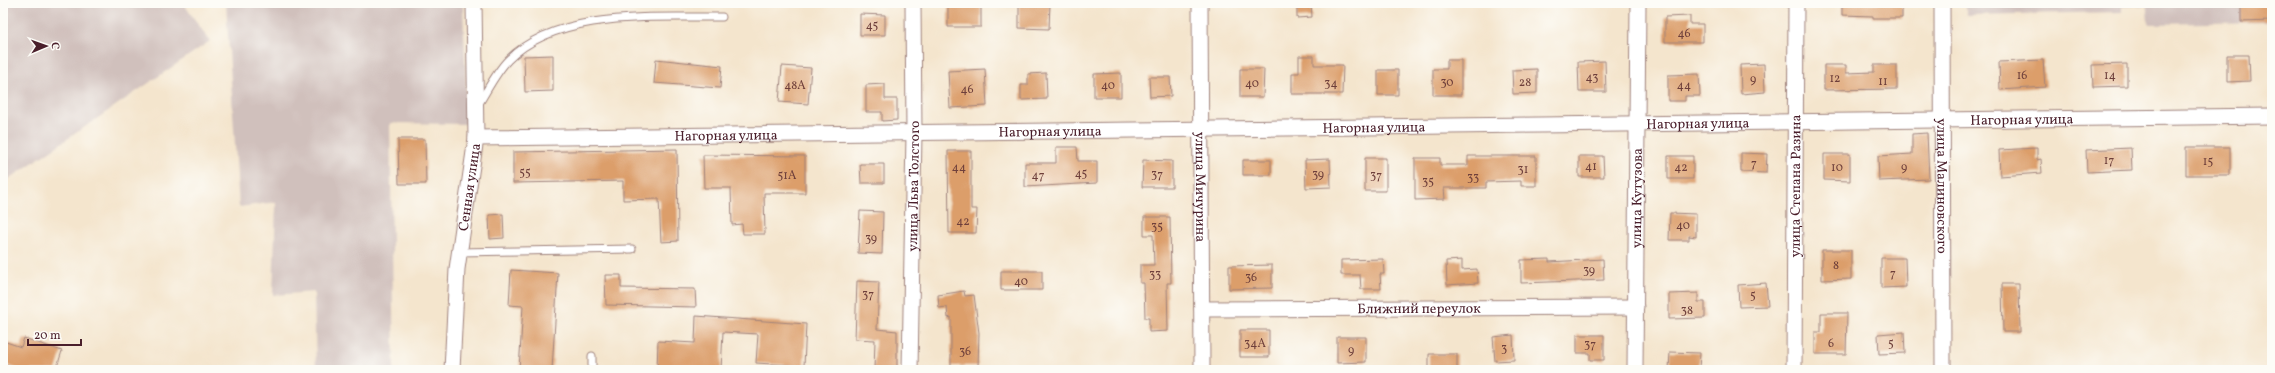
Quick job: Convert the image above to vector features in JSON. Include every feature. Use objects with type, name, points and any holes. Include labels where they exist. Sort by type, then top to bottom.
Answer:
[{"type":"street","name":"Сенная улица","points":[[452,370],[460,252],[476,138],[474,3]]},
{"type":"street","name":"улица Льва Толстого","points":[[910,370],[914,133],[913,3]]},
{"type":"street","name":"улица Мичурина","points":[[1200,3],[1199,130],[1202,370]]},
{"type":"street","name":"улица Кутузова","points":[[1635,370],[1638,3]]},
{"type":"street","name":"улица Степана Разина","points":[[1794,370],[1796,3]]},
{"type":"street","name":"улица Малиновского","points":[[1942,3],[1944,120],[1944,370]]},
{"type":"street","name":"Нагорная улица","points":[[476,138],[1637,125],[2272,116]]},
{"type":"street","name":"Ближний переулок","points":[[1202,309],[1636,307]]},
{"type":"lane","points":[[475,109],[507,60],[525,46],[549,33],[614,19],[722,17]]},
{"type":"lane","points":[[460,252],[632,249]]},
{"type":"lane","points":[[592,356],[592,370]]},
{"type":"shaded area","points":[[3,3],[183,3],[210,41],[3,183]]},
{"type":"shaded area","points":[[226,3],[463,3],[467,124],[390,123],[394,370],[316,370],[314,292],[273,295],[276,202],[239,207]]},
{"type":"shaded area","points":[[1966,3],[2272,3],[2272,22],[2148,24],[2147,5],[2122,7],[2122,12],[1966,15]]},
{"type":"building","points":[[948,3],[981,3],[981,27],[948,27]]},
{"type":"building","points":[[1019,3],[1050,3],[1049,29],[1019,28]]},
{"type":"building","points":[[1297,3],[1311,3],[1312,17],[1297,18]]},
{"type":"building","points":[[1842,3],[1902,3],[1902,18],[1873,18],[1873,16],[1842,15]]},
{"type":"building","points":[[2241,3],[2272,3],[2272,21],[2241,22]]},
{"type":"building","points":[[860,14],[885,15],[885,35],[860,35]]},
{"type":"building","points":[[1690,16],[1690,24],[1703,24],[1703,42],[1665,42],[1665,17]]},
{"type":"building","points":[[553,55],[553,91],[525,92],[524,56]]},
{"type":"building","points":[[2227,55],[2249,55],[2250,81],[2227,82]]},
{"type":"building","points":[[1299,56],[1314,56],[1314,65],[1343,65],[1342,94],[1292,94],[1292,73],[1299,73]]},
{"type":"building","points":[[656,59],[722,66],[720,88],[654,83]]},
{"type":"building","points":[[1447,60],[1461,60],[1461,95],[1433,95],[1433,69],[1447,69]]},
{"type":"building","points":[[2043,60],[2045,87],[2000,90],[1999,62]]},
{"type":"building","points":[[1605,61],[1606,92],[1579,92],[1578,62]]},
{"type":"building","points":[[1764,64],[1765,92],[1741,94],[1740,65]]},
{"type":"building","points":[[2127,64],[2127,86],[2093,87],[2092,65]]},
{"type":"building","points":[[1824,65],[1846,65],[1846,73],[1874,72],[1874,65],[1897,65],[1897,89],[1824,90]]},
{"type":"building","points":[[782,66],[811,68],[808,104],[779,102]]},
{"type":"building","points":[[985,69],[987,106],[950,108],[948,71]]},
{"type":"building","points":[[1240,69],[1264,69],[1263,97],[1240,97]]},
{"type":"building","points":[[1537,69],[1537,93],[1513,94],[1512,70]]},
{"type":"building","points":[[1378,70],[1398,70],[1398,95],[1378,95]]},
{"type":"building","points":[[1046,73],[1047,99],[1021,100],[1021,85],[1028,85],[1028,74]]},
{"type":"building","points":[[1121,73],[1121,97],[1094,97],[1094,74]]},
{"type":"building","points":[[1699,74],[1700,96],[1685,96],[1685,101],[1668,101],[1668,75]]},
{"type":"building","points":[[1149,77],[1170,77],[1171,96],[1150,97]]},
{"type":"building","points":[[885,84],[885,99],[897,99],[897,120],[882,121],[882,112],[866,112],[866,85]]},
{"type":"building","points":[[1927,133],[1929,179],[1879,181],[1878,156],[1912,154],[1912,134]]},
{"type":"building","points":[[398,139],[425,139],[426,184],[399,184]]},
{"type":"building","points":[[1056,147],[1077,147],[1078,161],[1097,161],[1097,183],[1025,187],[1025,163],[1056,163]]},
{"type":"building","points":[[2186,147],[2230,147],[2230,175],[2186,175]]},
{"type":"building","points":[[2037,148],[2037,160],[2041,159],[2042,173],[2000,176],[1999,150]]},
{"type":"building","points":[[2131,148],[2132,170],[2087,172],[2086,150]]},
{"type":"building","points":[[677,149],[678,241],[661,242],[659,199],[623,200],[623,181],[513,183],[513,152]]},
{"type":"building","points":[[948,151],[971,151],[971,209],[977,209],[976,233],[949,233]]},
{"type":"building","points":[[1741,153],[1767,154],[1766,173],[1741,172]]},
{"type":"building","points":[[1824,154],[1850,154],[1850,181],[1824,180]]},
{"type":"building","points":[[703,155],[805,156],[805,193],[764,193],[765,234],[743,234],[742,224],[732,225],[731,188],[704,188]]},
{"type":"building","points":[[1468,156],[1536,156],[1536,186],[1521,186],[1521,181],[1486,182],[1486,188],[1444,188],[1445,199],[1415,200],[1415,158],[1440,158],[1440,165],[1468,165]]},
{"type":"building","points":[[1579,156],[1603,156],[1604,177],[1579,177]]},
{"type":"building","points":[[1668,156],[1693,156],[1693,179],[1668,179]]},
{"type":"building","points":[[1365,158],[1386,158],[1386,191],[1365,191]]},
{"type":"building","points":[[1330,159],[1331,187],[1306,188],[1305,160]]},
{"type":"building","points":[[1143,160],[1172,161],[1172,187],[1142,187]]},
{"type":"building","points":[[1243,160],[1271,160],[1271,175],[1243,175]]},
{"type":"building","points":[[860,164],[884,164],[884,183],[861,183]]},
{"type":"building","points":[[860,211],[883,212],[882,254],[858,253]]},
{"type":"building","points":[[1670,213],[1696,214],[1696,237],[1689,236],[1689,240],[1669,240]]},
{"type":"building","points":[[503,214],[504,238],[490,239],[489,215]]},
{"type":"building","points":[[1144,217],[1170,217],[1171,283],[1167,283],[1168,331],[1149,332],[1149,318],[1145,318],[1144,283],[1140,283],[1140,265],[1154,265],[1153,235],[1144,235]]},
{"type":"building","points":[[1822,250],[1851,250],[1851,279],[1822,280]]},
{"type":"building","points":[[1881,258],[1905,258],[1906,287],[1881,288]]},
{"type":"building","points":[[1383,259],[1384,274],[1380,274],[1381,289],[1361,289],[1360,275],[1341,275],[1341,260]]},
{"type":"building","points":[[1549,259],[1549,262],[1603,259],[1604,280],[1521,283],[1521,260]]},
{"type":"building","points":[[1462,260],[1462,270],[1477,269],[1478,283],[1447,285],[1446,261]]},
{"type":"building","points":[[1272,265],[1272,288],[1229,289],[1229,266]]},
{"type":"building","points":[[511,270],[558,273],[552,370],[519,370],[523,306],[509,305]]},
{"type":"building","points":[[1001,271],[1042,271],[1042,290],[1001,290]]},
{"type":"building","points":[[605,275],[621,275],[621,288],[695,289],[696,307],[606,305]]},
{"type":"building","points":[[857,281],[879,282],[877,329],[897,331],[897,370],[874,370],[875,340],[855,339]]},
{"type":"building","points":[[1766,283],[1768,306],[1739,307],[1738,285]]},
{"type":"building","points":[[2002,284],[2019,284],[2020,332],[2003,332]]},
{"type":"building","points":[[964,291],[965,296],[974,295],[979,333],[978,366],[951,366],[951,317],[948,318],[947,307],[939,308],[938,295]]},
{"type":"building","points":[[1698,293],[1698,302],[1705,302],[1705,318],[1669,319],[1669,294]]},
{"type":"building","points":[[1821,313],[1847,313],[1846,354],[1815,354],[1815,332],[1821,332]]},
{"type":"building","points":[[696,316],[806,324],[804,366],[756,363],[758,334],[723,332],[721,370],[657,370],[658,341],[695,343]]},
{"type":"building","points":[[1240,330],[1269,330],[1269,357],[1240,357]]},
{"type":"building","points":[[1904,332],[1905,353],[1879,354],[1878,334]]},
{"type":"building","points":[[1513,335],[1514,360],[1495,361],[1493,337]]},
{"type":"building","points":[[1577,335],[1604,335],[1604,360],[1590,360],[1590,353],[1577,353]]},
{"type":"building","points":[[1337,337],[1366,337],[1366,362],[1337,363]]},
{"type":"building","points":[[24,338],[62,351],[56,370],[21,370],[3,364],[3,352],[6,342],[21,347]]},
{"type":"building","points":[[1670,352],[1700,353],[1699,370],[1669,370]]},
{"type":"building","points":[[1429,354],[1457,354],[1457,370],[1429,370]]}]
